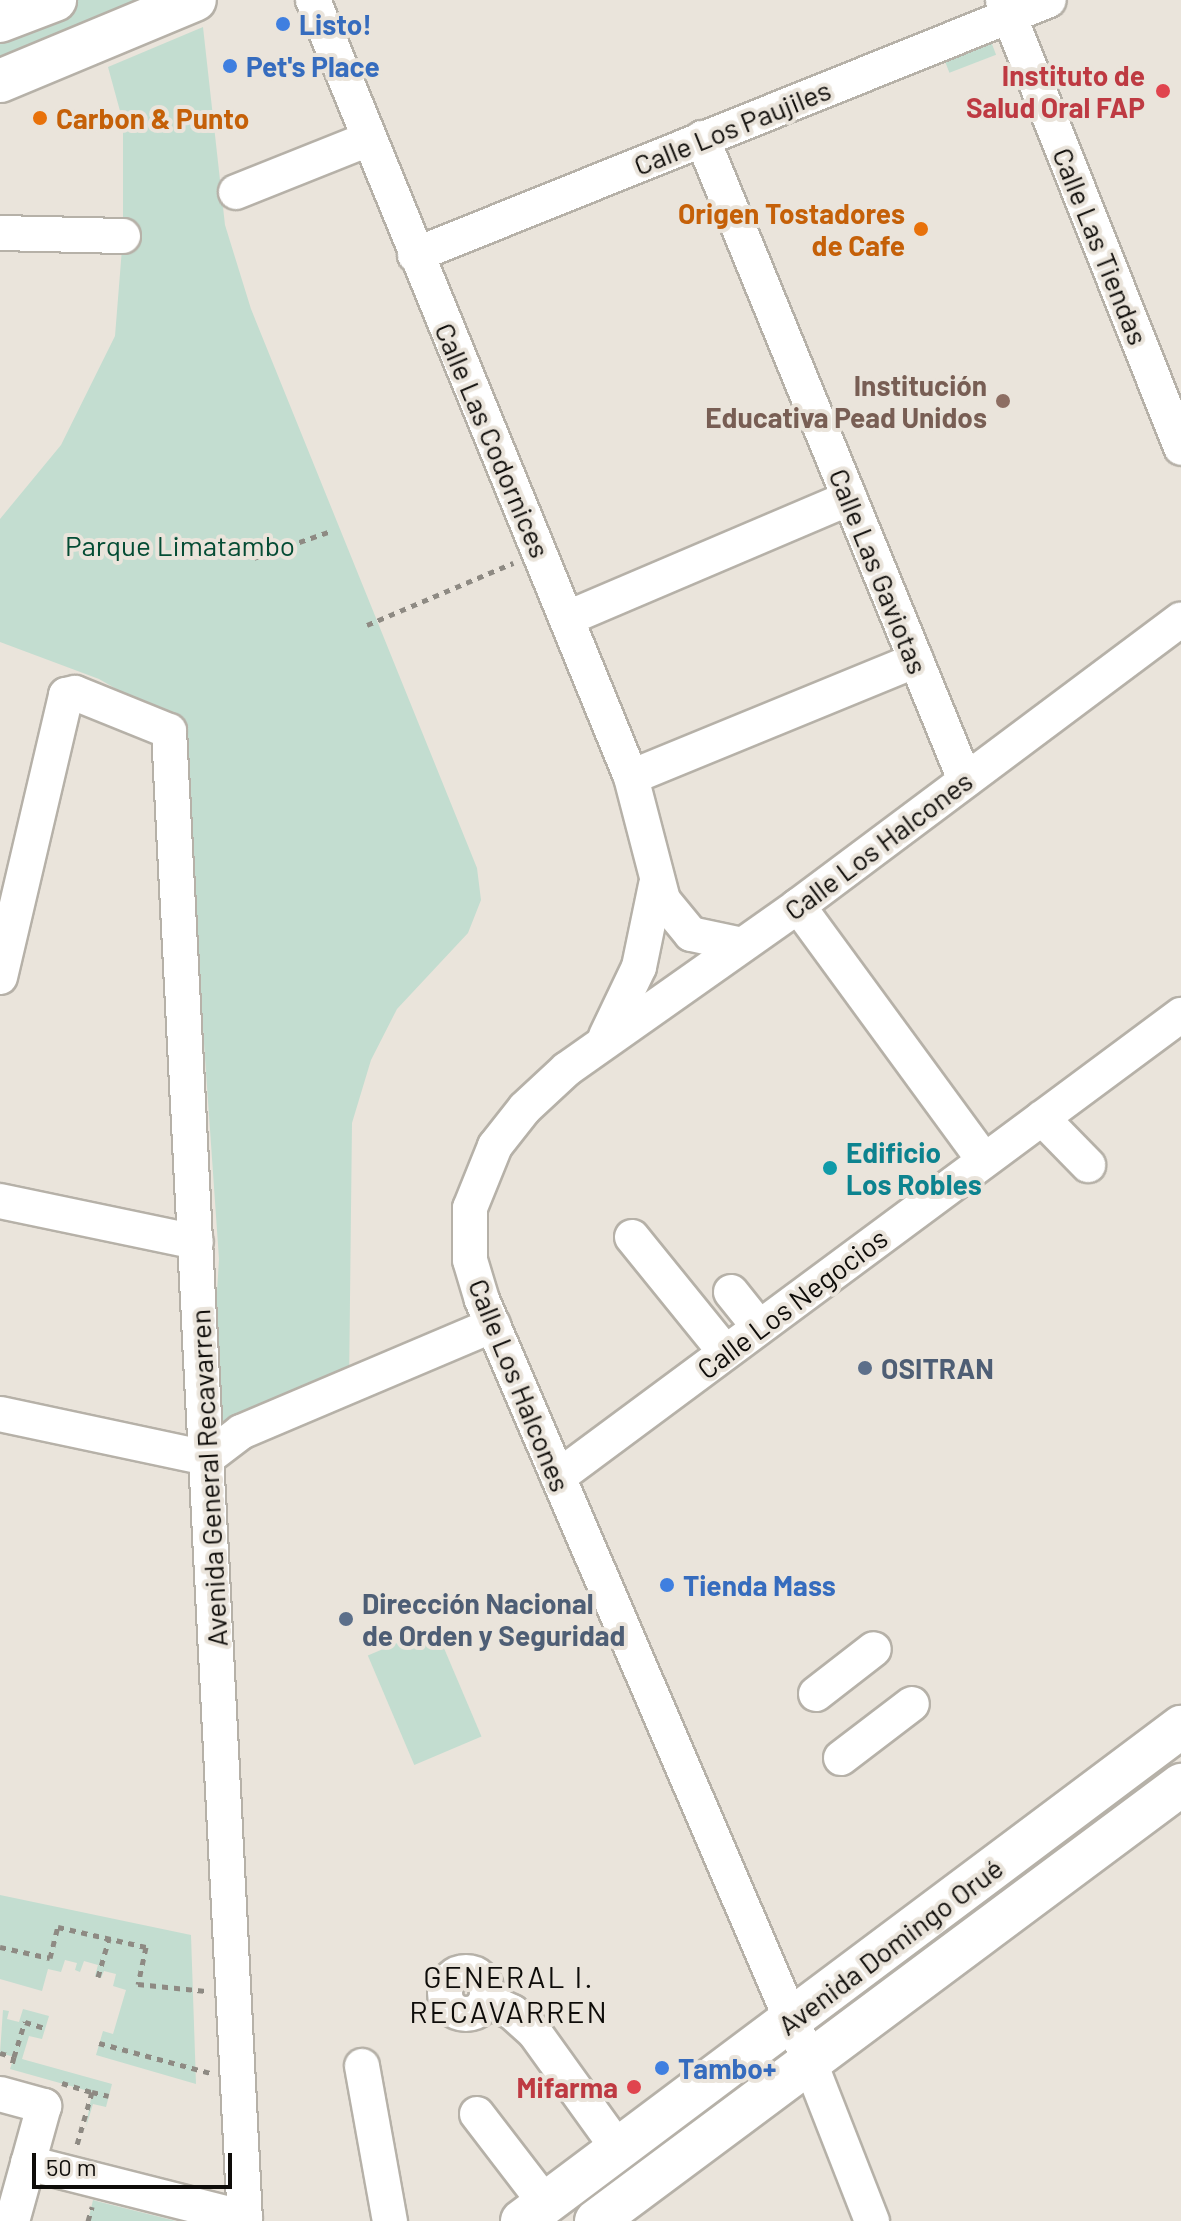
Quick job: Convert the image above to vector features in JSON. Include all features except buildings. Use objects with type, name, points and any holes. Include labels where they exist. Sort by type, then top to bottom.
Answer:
[{"type":"main road","points":[[0,21],[55,0]]},
{"type":"main road","points":[[0,81],[195,0]]},
{"type":"main road","name":"Avenida Domingo Orué","points":[[534,2212],[1181,1727]]},
{"type":"main road","name":"Avenida Domingo Orué","points":[[596,2221],[1181,1785]]},
{"type":"street","name":"Calle Las Codornices","points":[[313,0],[366,140],[541,551],[631,777],[656,885],[683,929],[710,942],[742,945]]},
{"type":"street","name":"Calle Los Paujiles","points":[[415,255],[702,138],[1006,8],[1049,0]]},
{"type":"street","name":"Calle Las Tiendas","points":[[1006,8],[1181,448]]},
{"type":"street","name":"Calle Las Gaviotas","points":[[702,138],[965,780]]},
{"type":"street","points":[[236,192],[366,140]]},
{"type":"street","points":[[0,233],[123,236]]},
{"type":"street","points":[[568,618],[849,498]]},
{"type":"street","name":"Calle Los Halcones","points":[[872,2221],[792,2020],[493,1325],[468,1243],[478,1178],[525,1108],[602,1043],[798,906],[1181,620]]},
{"type":"street","points":[[631,777],[916,660]]},
{"type":"street","name":"Avenida General Recavarren","points":[[0,977],[70,693],[170,735],[245,2220]]},
{"type":"street","name":"Calle Las Codornices","points":[[602,1043],[639,967],[656,885]]},
{"type":"street","points":[[798,906],[984,1160]]},
{"type":"street","name":"Calle Los Negocios","points":[[558,1477],[1181,1015]]},
{"type":"street","points":[[1042,1118],[1088,1165]]},
{"type":"street","points":[[0,1201],[196,1242]]},
{"type":"street","points":[[632,1237],[725,1352]]},
{"type":"street","points":[[731,1292],[759,1327]]},
{"type":"street","points":[[0,1414],[207,1458],[241,1432],[493,1325]]},
{"type":"street","points":[[816,1694],[874,1649]]},
{"type":"street","points":[[841,1758],[912,1704]]},
{"type":"street","points":[[486,2000],[512,2012],[535,2033],[619,2150]]},
{"type":"street","points":[[362,2066],[390,2221]]},
{"type":"street","points":[[0,2094],[44,2106],[12,2221]]},
{"type":"street","points":[[477,2114],[534,2212]]},
{"type":"street","points":[[28,2163],[245,2220]]},
{"type":"path","points":[[254,558],[331,531]]},
{"type":"path","points":[[367,625],[541,551]]},
{"type":"path","points":[[0,1947],[50,1958],[58,1927],[146,1947],[138,1984],[193,1990]]},
{"type":"path","points":[[98,1977],[109,1939]]},
{"type":"path","points":[[14,2057],[25,2022],[45,2028]]},
{"type":"path","points":[[99,2043],[195,2070]]},
{"type":"path","points":[[92,2092],[109,2096]]},
{"type":"green space","points":[[77,0],[168,0],[0,70],[0,32]]},
{"type":"green space","name":"Parque Limatambo","points":[[203,27],[225,225],[251,309],[477,868],[481,900],[468,933],[397,1009],[371,1060],[352,1123],[349,1387],[207,1458],[219,1259],[182,727],[99,679],[0,642],[0,519],[61,445],[115,336],[123,236],[123,122],[108,67]]},
{"type":"green space","points":[[990,39],[996,55],[949,73],[943,57]]},
{"type":"green space","points":[[435,1627],[481,1737],[414,1765],[368,1656]]},
{"type":"green space","points":[[0,1895],[191,1935],[196,2084],[96,2055],[103,2031],[113,2034],[126,1990],[113,1986],[116,1974],[104,1971],[101,1978],[95,1976],[98,1965],[84,1961],[80,1972],[75,1970],[77,1963],[65,1960],[61,1972],[48,1969],[42,1991],[0,1979]]},
{"type":"green space","points":[[23,2009],[49,2016],[42,2039],[29,2036],[22,2059],[112,2084],[106,2107],[93,2104],[86,2127],[92,2092],[10,2069],[14,2057],[0,2053],[3,2010],[9,2011],[7,2019],[19,2022]]},
{"type":"green space","points":[[93,2200],[100,2202],[176,2221],[88,2221]]},
{"type":"place","name":"Listo!","points":[[283,24]]},
{"type":"place","name":"Pet's Place","points":[[230,66]]},
{"type":"place","name":"Instituto de Salud Oral FAP","points":[[1163,91]]},
{"type":"place","name":"Carbon & Punto","points":[[40,118]]},
{"type":"place","name":"Origen Tostadores de Cafe","points":[[921,229]]},
{"type":"place","name":"Institución Educativa Pead Unidos","points":[[1003,401]]},
{"type":"place","name":"Edificio Los Robles","points":[[830,1168]]},
{"type":"place","name":"OSITRAN","points":[[865,1368]]},
{"type":"place","name":"Tienda Mass","points":[[667,1585]]},
{"type":"place","name":"Dirección Nacional de Orden y Seguridad","points":[[346,1619]]},
{"type":"place","name":"Tambo+","points":[[662,2068]]},
{"type":"place","name":"Mifarma","points":[[634,2087]]},
{"type":"district","name":"GENERAL I. RECAVARREN","points":[[509,1993]]}]
